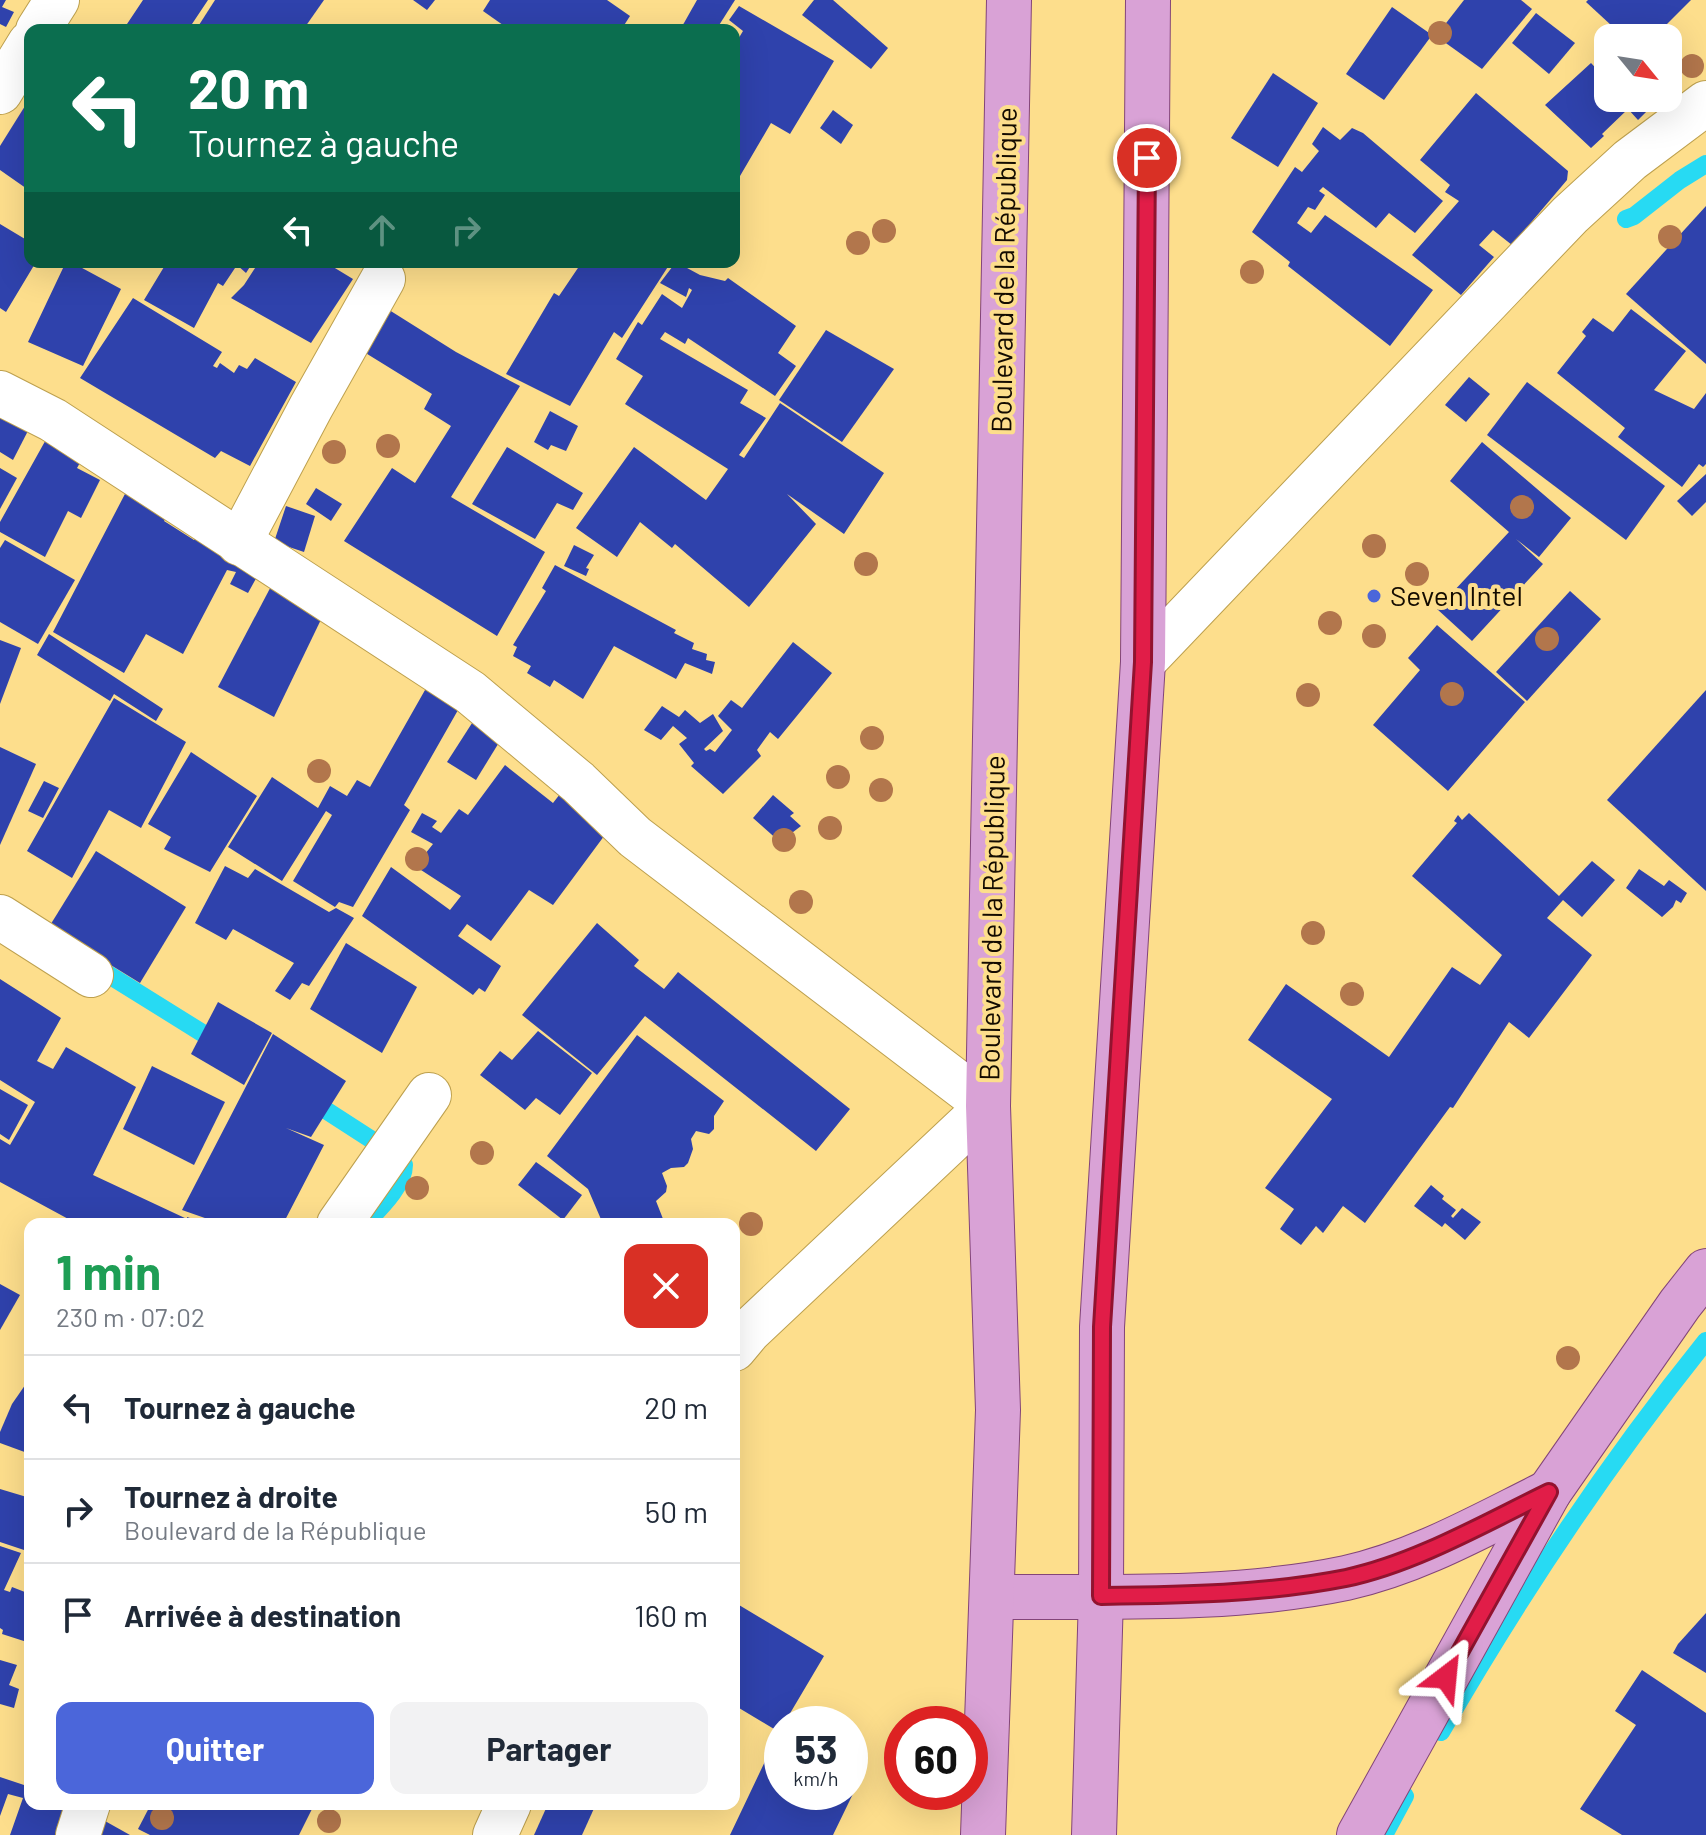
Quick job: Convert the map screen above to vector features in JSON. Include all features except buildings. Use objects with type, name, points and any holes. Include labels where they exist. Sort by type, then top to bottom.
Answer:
[{"type":"main road","name":"Boulevard de la République","points":[[983,1835],[998,1410],[988,1106],[1009,0]]},
{"type":"main road","points":[[1094,1835],[1101,1596],[1102,1327],[1143,662],[1148,0]]},
{"type":"main road","points":[[1359,1835],[1549,1492],[1706,1271]]},
{"type":"main road","points":[[992,1597],[1196,1595],[1347,1577],[1434,1549],[1549,1492]]},
{"type":"street","points":[[42,24],[57,0]]},
{"type":"street","points":[[0,92],[24,53]]},
{"type":"street","points":[[1143,662],[1570,215],[1630,160],[1706,103]]},
{"type":"street","points":[[239,543],[383,279]]},
{"type":"street","points":[[0,393],[53,420],[470,692],[578,782],[635,837],[988,1106],[740,1342]]},
{"type":"street","points":[[0,917],[91,975]]},
{"type":"street","points":[[343,1218],[429,1095]]},
{"type":"street","points":[[78,1835],[86,1810]]},
{"type":"street","points":[[495,1835],[506,1810]]},
{"type":"waterway","points":[[1626,219],[1706,164]]},
{"type":"waterway","points":[[93,965],[220,1044]]},
{"type":"waterway","points":[[307,1098],[372,1140]]},
{"type":"waterway","points":[[370,1218],[400,1181],[404,1165],[396,1158]]},
{"type":"waterway","points":[[1441,1732],[1566,1531],[1669,1387],[1706,1341]]},
{"type":"waterway","points":[[1384,1835],[1405,1796]]},
{"type":"place","name":"Seven Intel","points":[[1374,596]]},
{"type":"route","points":[[1147,158],[1143,662],[1102,1327],[1101,1596],[1196,1595],[1267,1589],[1347,1577],[1434,1549],[1549,1492],[1446,1677]]}]
